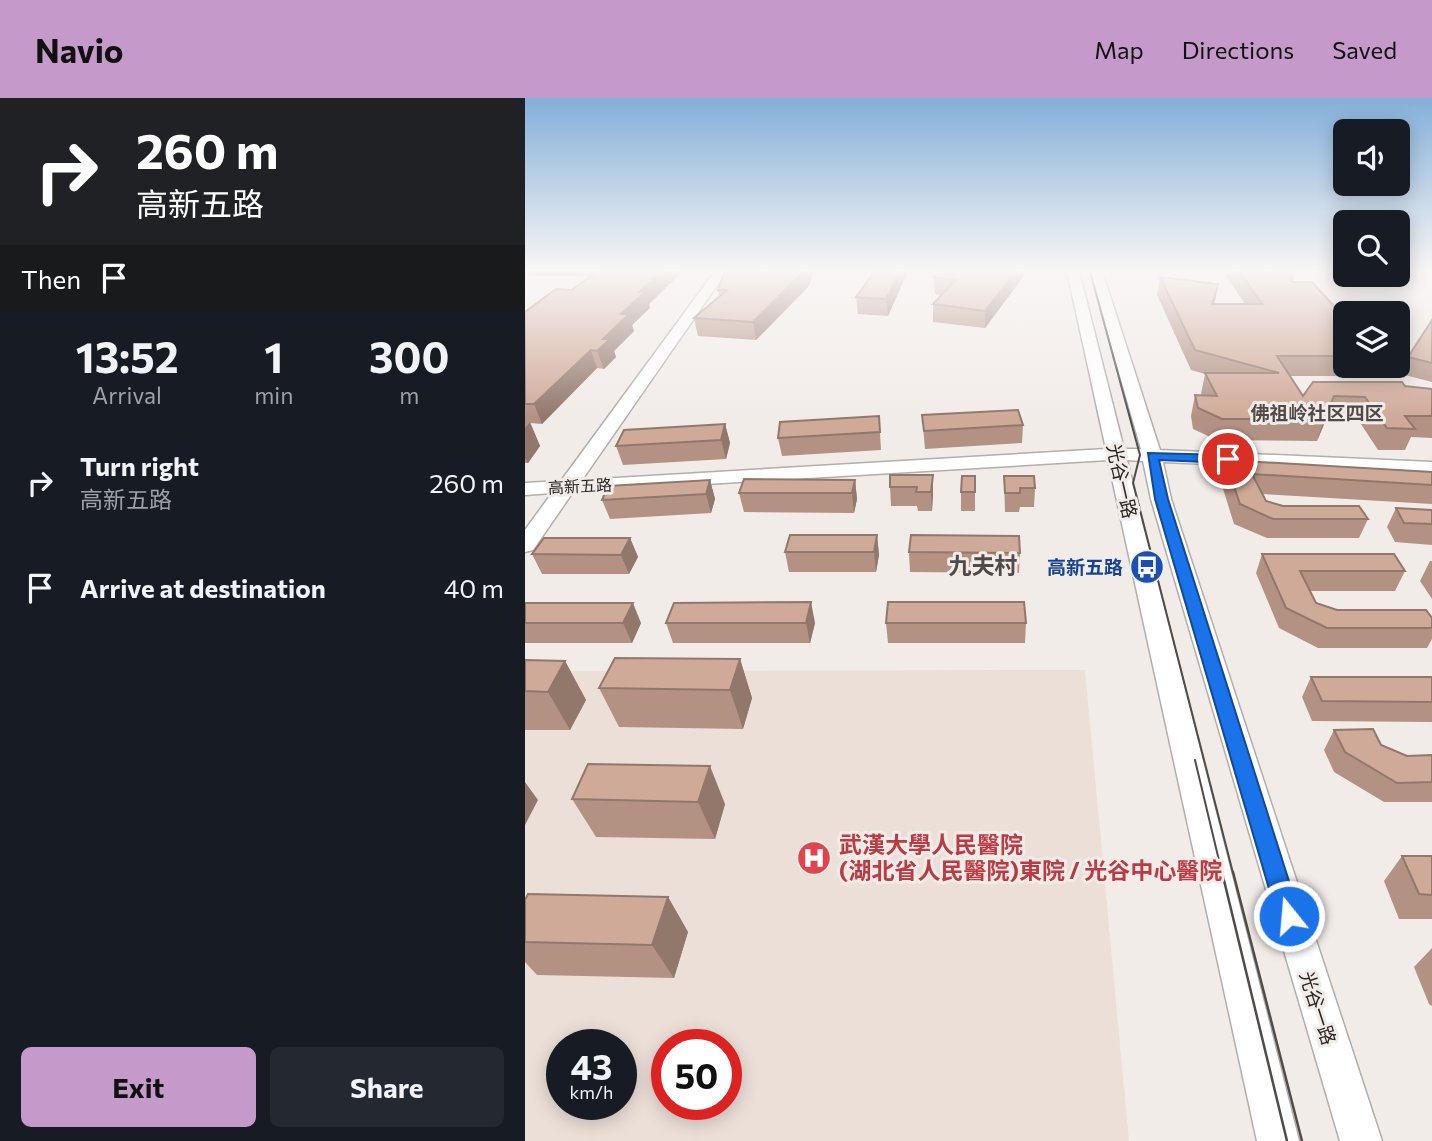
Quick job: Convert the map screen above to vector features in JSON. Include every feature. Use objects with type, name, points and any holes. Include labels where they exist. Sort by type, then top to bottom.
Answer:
[{"type":"main road","points":[[525,545],[562,487],[681,320]]},
{"type":"main road","points":[[525,531],[562,487],[685,320]]},
{"type":"main road","name":"光谷一路","points":[[1084,320],[1278,1141]]},
{"type":"main road","name":"光谷一路","points":[[1112,320],[1145,424],[1169,525],[1361,1141]]},
{"type":"main road","name":"高新五路","points":[[525,489],[1116,454],[1432,468]]},
{"type":"shaded area","name":"武漢大學人民醫院 (湖北省人民醫院)東院 / 光谷中心醫院","points":[[1085,670],[1129,1141],[525,1141],[525,671]]},
{"type":"building","points":[[525,320],[623,320],[603,339],[610,339],[597,351],[591,350],[534,404],[525,404]]},
{"type":"building","points":[[719,320],[755,320],[753,322]]},
{"type":"building","points":[[1180,320],[1333,320],[1333,356],[1277,356],[1303,396],[1313,382],[1402,382],[1405,386],[1432,389],[1432,416],[1405,416],[1415,429],[1387,428],[1365,397],[1334,396],[1324,419],[1222,419],[1198,408],[1195,395],[1217,396],[1205,373],[1279,373],[1195,350]]},
{"type":"building","points":[[1432,320],[1432,363],[1410,358]]},
{"type":"building","points":[[1018,410],[1023,425],[924,431],[922,415]]},
{"type":"building","points":[[879,416],[880,432],[778,438],[780,422]]},
{"type":"building","points":[[725,424],[721,440],[616,446],[624,430]]},
{"type":"building","points":[[1225,460],[1432,472],[1432,485],[1252,474],[1266,501],[1283,506],[1359,506],[1368,519],[1273,519],[1240,504]]},
{"type":"building","points":[[890,475],[933,475],[931,492],[916,492],[917,487],[890,487]]},
{"type":"building","points":[[962,476],[975,476],[975,492],[961,492]]},
{"type":"building","points":[[1004,476],[1034,476],[1035,488],[1020,488],[1020,493],[1005,493]]},
{"type":"building","points":[[744,479],[855,480],[852,493],[739,493]]},
{"type":"building","points":[[710,480],[706,494],[602,500],[608,486]]},
{"type":"building","points":[[1396,508],[1432,510],[1432,524],[1404,523]]},
{"type":"building","points":[[790,535],[877,535],[874,552],[785,552]]},
{"type":"building","points":[[911,535],[1019,536],[1020,553],[909,552]]},
{"type":"building","points":[[544,538],[630,538],[621,555],[532,554]]},
{"type":"building","points":[[1262,554],[1394,554],[1405,571],[1300,571],[1316,603],[1337,610],[1426,610],[1432,618],[1432,628],[1327,628],[1286,608]]},
{"type":"building","points":[[811,602],[806,623],[666,623],[674,603]]},
{"type":"building","points":[[888,602],[1024,602],[1026,623],[886,623]]},
{"type":"building","points":[[525,603],[633,603],[623,623],[525,623]]},
{"type":"building","points":[[615,658],[740,659],[730,690],[599,688]]},
{"type":"building","points":[[525,660],[565,661],[548,692],[525,691]]},
{"type":"building","points":[[1311,677],[1432,677],[1432,702],[1322,701]]},
{"type":"building","points":[[1373,729],[1381,745],[1407,756],[1432,755],[1432,782],[1397,783],[1345,752],[1334,730]]},
{"type":"building","points":[[588,764],[710,766],[698,802],[572,799]]},
{"type":"building","points":[[1402,856],[1432,856],[1432,895],[1419,894]]},
{"type":"building","points":[[528,894],[668,897],[652,945],[525,942],[525,900]]},
{"type":"tram line","points":[[1103,320],[1140,455],[1133,483],[1233,873]]},
{"type":"tram line","points":[[1195,760],[1222,873]]},
{"type":"tram line","points":[[1222,872],[1287,1141]]},
{"type":"tram line","points":[[1233,872],[1302,1141]]},
{"type":"place","name":"高新五路","points":[[1147,567]]},
{"type":"place","name":"武漢大學人民醫院 (湖北省人民醫院)東院 / 光谷中心醫院","points":[[814,858]]},
{"type":"district","name":"佛祖岭社区四区","points":[[1317,413]]},
{"type":"district","name":"九夫村","points":[[983,566]]},
{"type":"route","points":[[1228,459],[1152,456],[1161,499],[1289,916]]}]
